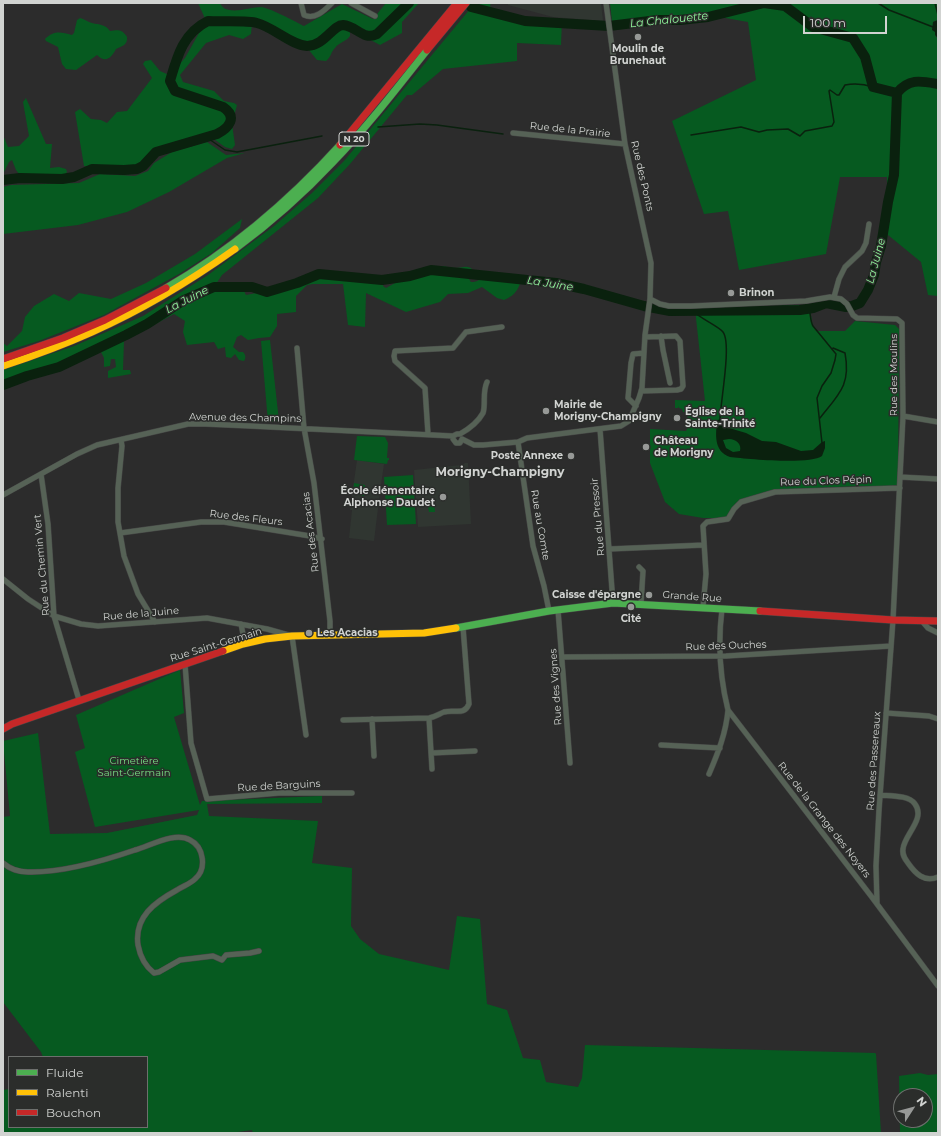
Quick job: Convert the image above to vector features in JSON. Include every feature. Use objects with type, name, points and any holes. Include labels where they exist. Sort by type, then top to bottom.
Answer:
[{"type":"main road","name":"N 20","points":[[3,359],[73,335],[132,306],[178,280],[221,252],[271,212],[318,168],[355,128],[457,3]]},
{"type":"main road","name":"N 20","points":[[3,366],[76,340],[147,306],[225,257],[276,217],[324,172],[360,132],[466,3]]},
{"type":"main road","name":"Grande Rue","points":[[491,622],[549,611],[613,603],[703,607],[893,620],[938,621]]},
{"type":"main road","name":"Rue Saint-Germain","points":[[3,729],[12,724],[79,700],[245,644],[265,639],[330,634],[424,634],[491,622]]},
{"type":"street","points":[[301,3],[304,15],[309,17],[318,15],[332,3]]},
{"type":"street","points":[[351,3],[375,16]]},
{"type":"street","name":"Rue des Ponts","points":[[600,429],[621,426],[629,421],[636,406],[641,390],[645,336],[650,300],[652,263],[625,144],[606,3]]},
{"type":"street","name":"Rue de la Prairie","points":[[513,133],[625,144]]},
{"type":"street","points":[[650,300],[669,306],[691,306],[806,301],[824,297],[834,297],[838,278],[846,267],[862,251],[866,243],[869,224]]},
{"type":"street","name":"Rue des Moulins","points":[[834,297],[842,300],[857,318],[897,318],[902,323],[903,416],[893,620]]},
{"type":"street","points":[[428,434],[425,388],[395,361],[395,351],[453,348],[466,332],[502,327]]},
{"type":"street","points":[[641,390],[677,390],[681,389],[683,386],[680,340],[676,336],[645,336]]},
{"type":"street","points":[[661,336],[662,350],[670,383]]},
{"type":"street","name":"Rue des Acacias","points":[[297,348],[304,428],[322,539],[330,634]]},
{"type":"street","points":[[636,406],[628,398],[631,364],[633,354],[644,354]]},
{"type":"street","points":[[487,382],[484,389],[483,412],[472,427],[461,437],[461,442],[456,443],[453,439],[457,434],[461,437],[474,445],[518,442],[527,438],[600,429]]},
{"type":"street","points":[[903,416],[938,422]]},
{"type":"street","name":"Avenue des Champins","points":[[3,495],[77,454],[97,445],[188,424],[304,428],[454,436]]},
{"type":"street","name":"Rue du Pressoir","points":[[600,429],[613,603]]},
{"type":"street","points":[[121,440],[122,446],[118,488],[118,522],[124,556],[138,594],[155,622]]},
{"type":"street","name":"Rue au Comte","points":[[518,442],[533,546],[549,611]]},
{"type":"street","name":"Rue du Chemin Vert","points":[[41,474],[48,524],[54,616],[79,700]]},
{"type":"street","points":[[900,477],[938,479]]},
{"type":"street","name":"Rue du Clos Pépin","points":[[703,607],[706,574],[703,526],[707,522],[726,520],[741,502],[775,492],[900,488]]},
{"type":"street","name":"Rue des Fleurs","points":[[120,533],[201,522],[224,522],[322,539]]},
{"type":"street","points":[[609,549],[704,545]]},
{"type":"street","points":[[639,567],[643,571],[641,604]]},
{"type":"street","name":"Rue de la Juine","points":[[3,579],[28,599],[54,616],[81,624],[98,626],[206,618],[241,624],[292,636]]},
{"type":"street","name":"Rue de la Grange des Noyers","points":[[722,609],[721,656],[723,692],[728,710],[937,983]]},
{"type":"street","name":"Rue des Vignes","points":[[558,610],[563,657],[570,763]]},
{"type":"street","name":"Rue des Passereaux","points":[[877,903],[876,866],[880,795],[893,620]]},
{"type":"street","points":[[922,621],[928,628],[938,633]]},
{"type":"street","points":[[241,624],[245,644]]},
{"type":"street","points":[[344,720],[372,718],[429,718],[435,717],[444,712],[463,711],[467,709],[469,704],[463,628]]},
{"type":"street","points":[[292,636],[306,735]]},
{"type":"street","name":"Rue des Ouches","points":[[563,657],[721,656],[891,646]]},
{"type":"street","name":"Rue de Barguins","points":[[185,664],[191,743],[207,799],[279,794],[352,793]]},
{"type":"street","points":[[709,774],[720,748],[727,721],[728,710]]},
{"type":"street","points":[[886,713],[930,716],[938,720]]},
{"type":"street","points":[[372,718],[374,756]]},
{"type":"street","points":[[429,718],[432,769]]},
{"type":"street","points":[[661,745],[720,748]]},
{"type":"street","points":[[432,753],[476,751]]},
{"type":"street","points":[[880,795],[910,800],[916,806],[918,813],[917,820],[903,847],[902,854],[916,874],[924,878],[934,879],[938,877]]},
{"type":"street","points":[[3,863],[17,870],[27,872],[49,871],[99,861],[172,838],[190,840],[195,844],[202,855],[202,869],[197,878],[157,902],[143,918],[138,933],[138,942],[139,950],[145,965],[154,973],[159,972],[180,960],[213,956],[222,960],[226,955],[259,951]]},
{"type":"shaded area","points":[[508,3],[601,3],[603,21],[553,17],[508,5]]},
{"type":"shaded area","points":[[938,20],[938,38],[932,30],[933,22]]},
{"type":"shaded area","points":[[722,419],[723,424],[729,428],[746,433],[762,441],[776,442],[801,451],[813,450],[825,441],[825,448],[822,456],[815,459],[805,460],[778,461],[730,457],[721,451],[718,446],[716,436],[717,420]],"holes":[[[732,439],[739,444],[740,451],[733,452],[726,448],[723,440]]]},
{"type":"shaded area","points":[[357,460],[384,464],[381,485],[383,487],[380,492],[374,541],[349,538],[352,510],[350,510]]},
{"type":"shaded area","name":"École élémentaire Alphonse Daudet","points":[[468,463],[471,524],[418,527],[414,470],[462,465]]},
{"type":"green space","points":[[198,3],[220,3],[227,10],[261,7],[270,9],[304,26],[342,4],[373,19],[386,3],[419,3],[402,22],[402,33],[380,45],[350,29],[350,36],[347,40],[338,44],[326,61],[317,60],[308,49],[298,46],[260,25],[252,23],[251,34],[243,39],[229,35],[206,43],[180,75],[183,82],[214,91],[224,101],[237,105],[232,124],[235,145],[232,149],[225,147],[207,134],[181,140],[162,147],[133,167],[84,166],[75,112],[80,109],[91,119],[101,120],[107,123],[117,112],[127,111],[152,78],[143,64],[145,61],[151,60],[160,71],[169,75],[185,58],[199,33],[208,25]]},
{"type":"green space","points":[[475,3],[491,3],[490,6],[499,19],[562,20],[561,45],[517,43],[517,61],[443,69],[412,95],[407,95],[350,164],[318,198],[222,275],[216,284],[226,288],[243,289],[246,295],[262,292],[274,293],[295,286],[317,276],[345,278],[352,275],[384,278],[383,286],[386,288],[412,274],[433,267],[467,267],[473,270],[469,279],[471,282],[492,274],[502,275],[516,281],[520,284],[512,296],[504,300],[497,298],[482,287],[468,293],[448,294],[440,302],[406,312],[366,293],[365,327],[348,325],[343,284],[307,285],[296,296],[296,312],[277,314],[277,326],[270,337],[248,340],[241,335],[237,337],[233,347],[239,352],[244,353],[244,361],[239,360],[235,354],[231,358],[226,357],[225,347],[218,349],[214,342],[187,345],[183,332],[185,321],[174,314],[124,341],[123,370],[130,370],[131,374],[108,378],[108,371],[116,367],[115,359],[111,359],[110,366],[104,367],[104,358],[101,352],[57,371],[3,388],[3,370],[74,346],[143,316],[208,275],[274,226],[312,193],[344,161]]},
{"type":"green space","points":[[610,3],[938,3],[938,20],[933,22],[936,37],[938,38],[938,296],[928,295],[921,262],[888,235],[887,177],[840,177],[826,254],[739,270],[728,211],[704,214],[672,121],[756,80],[748,22],[714,16],[612,21]]},
{"type":"green space","points":[[80,18],[90,23],[104,26],[110,31],[122,31],[127,37],[127,42],[116,49],[111,57],[103,59],[97,55],[76,70],[66,69],[62,64],[58,47],[45,39],[51,34],[58,32],[72,35],[74,33],[77,20]]},
{"type":"green space","points":[[26,98],[46,144],[52,144],[50,168],[59,167],[66,169],[67,172],[62,178],[50,177],[44,174],[19,174],[12,160],[9,162],[3,174],[3,135],[8,147],[19,146],[29,136],[23,102]]},
{"type":"green space","points":[[207,142],[226,155],[245,153],[227,158],[169,192],[127,212],[78,225],[3,234],[3,187],[11,185],[79,183],[100,174],[135,176],[148,171],[154,163],[172,152]]},
{"type":"green space","points":[[242,219],[240,228],[212,253],[179,274],[104,315],[39,341],[3,352],[3,343],[7,346],[22,331],[25,317],[34,306],[54,294],[69,301],[79,293],[111,299],[146,283],[195,254]]},
{"type":"green space","points":[[799,305],[809,309],[816,331],[845,331],[855,321],[895,325],[899,329],[897,485],[775,490],[758,494],[736,503],[726,518],[703,518],[679,514],[665,502],[650,463],[650,429],[686,431],[688,424],[690,424],[690,420],[687,418],[688,413],[683,412],[679,406],[678,408],[675,408],[675,400],[705,401],[695,309]]},
{"type":"green space","points":[[270,340],[279,421],[268,422],[261,341]]},
{"type":"green space","points":[[357,436],[385,437],[388,443],[387,458],[389,458],[389,460],[387,464],[354,460]]},
{"type":"green space","points":[[413,475],[416,524],[387,525],[384,477]]},
{"type":"green space","points":[[354,483],[365,485],[364,496],[353,494]]},
{"type":"green space","points":[[427,501],[434,501],[435,512],[429,512]]},
{"type":"green space","name":"Cimetière Saint-Germain","points":[[180,670],[184,713],[174,717],[200,805],[202,801],[322,796],[322,803],[207,804],[209,816],[318,821],[312,863],[352,868],[351,926],[360,939],[379,954],[449,970],[457,916],[480,919],[487,1004],[507,1010],[523,1058],[540,1060],[546,1082],[578,1087],[582,1078],[585,1045],[875,1053],[881,1133],[253,1133],[252,1130],[230,1133],[3,1133],[3,1090],[8,1089],[8,1128],[148,1128],[148,1056],[43,1056],[3,1002],[3,817],[10,816],[3,741],[38,733],[50,834],[107,833],[197,815],[199,810],[95,827],[75,752],[85,748],[76,715]]},
{"type":"green space","points":[[920,1073],[928,1075],[938,1074],[938,1133],[900,1133],[900,1128],[933,1128],[933,1088],[899,1088],[899,1076]]},
{"type":"waterway","name":"La Chalouette","points":[[3,180],[20,178],[62,179],[74,177],[92,169],[137,169],[143,166],[156,152],[217,134],[225,129],[231,118],[228,111],[223,107],[175,91],[170,81],[182,46],[192,32],[208,21],[257,23],[295,43],[307,46],[318,43],[336,28],[343,25],[368,36],[377,34],[409,3]]},
{"type":"waterway","name":"La Chalouette","points":[[471,7],[525,21],[609,26],[658,20],[680,20],[708,17],[764,3],[785,6],[813,27],[853,38],[865,57],[873,87],[897,93]]},
{"type":"waterway","points":[[878,3],[889,10],[933,27]]},
{"type":"waterway","points":[[935,3],[938,15]]},
{"type":"waterway","name":"La Juine","points":[[3,385],[27,376],[59,367],[126,335],[147,324],[184,300],[214,287],[252,287],[267,292],[297,283],[319,274],[382,280],[410,276],[431,270],[556,283],[584,289],[644,306],[670,311],[800,310],[813,308],[826,303],[846,307],[852,306],[860,303],[868,290],[874,275],[881,246],[894,175],[897,93],[906,85],[911,83],[921,82],[938,84]]},
{"type":"waterway","points":[[691,135],[741,127],[759,132],[788,129],[800,136],[805,131],[832,126],[834,122],[830,90],[839,95],[845,85],[859,84],[873,87]]},
{"type":"waterway","points":[[378,127],[420,124],[503,134]]},
{"type":"waterway","points":[[206,137],[225,150],[237,152],[322,136]]},
{"type":"waterway","points":[[809,309],[813,326],[836,354],[831,373],[822,386],[817,398],[822,443]]},
{"type":"waterway","points":[[693,311],[721,330],[725,339],[726,361],[720,420]]},
{"type":"waterway","points":[[820,418],[838,395],[845,381],[845,353],[833,348]]},
{"type":"traffic: fast","points":[[235,249],[286,208],[322,174],[370,121],[427,50]]},
{"type":"traffic: fast","points":[[166,288],[213,258],[280,205],[340,145]]},
{"type":"traffic: fast","points":[[456,628],[549,611],[613,603],[760,611]]},
{"type":"traffic: slow","points":[[3,366],[70,341],[147,305],[183,284],[235,249]]},
{"type":"traffic: slow","points":[[223,651],[243,644],[265,639],[292,636],[424,633],[456,628]]},
{"type":"traffic: jam","points":[[340,145],[457,3]]},
{"type":"traffic: jam","points":[[427,50],[466,3]]},
{"type":"traffic: jam","points":[[3,359],[63,338],[105,320],[166,288]]},
{"type":"traffic: jam","points":[[760,611],[893,620],[938,621]]},
{"type":"traffic: jam","points":[[3,729],[12,724],[223,651]]},
{"type":"place","name":"Moulin de Brunehaut","points":[[638,37]]},
{"type":"place","name":"Brinon","points":[[731,293]]},
{"type":"place","name":"Mairie de Morigny-Champigny","points":[[546,411]]},
{"type":"place","name":"Église de la Sainte-Trinité","points":[[677,418]]},
{"type":"place","name":"Château de Morigny","points":[[646,447]]},
{"type":"place","name":"Poste Annexe","points":[[571,456]]},
{"type":"place","name":"École élémentaire Alphonse Daudet","points":[[443,497]]},
{"type":"place","name":"Caisse d'épargne","points":[[649,595]]},
{"type":"place","name":"Cité","points":[[631,607]]},
{"type":"place","name":"Les Acacias","points":[[309,633]]},
{"type":"district","name":"Morigny-Champigny","points":[[500,472]]}]
